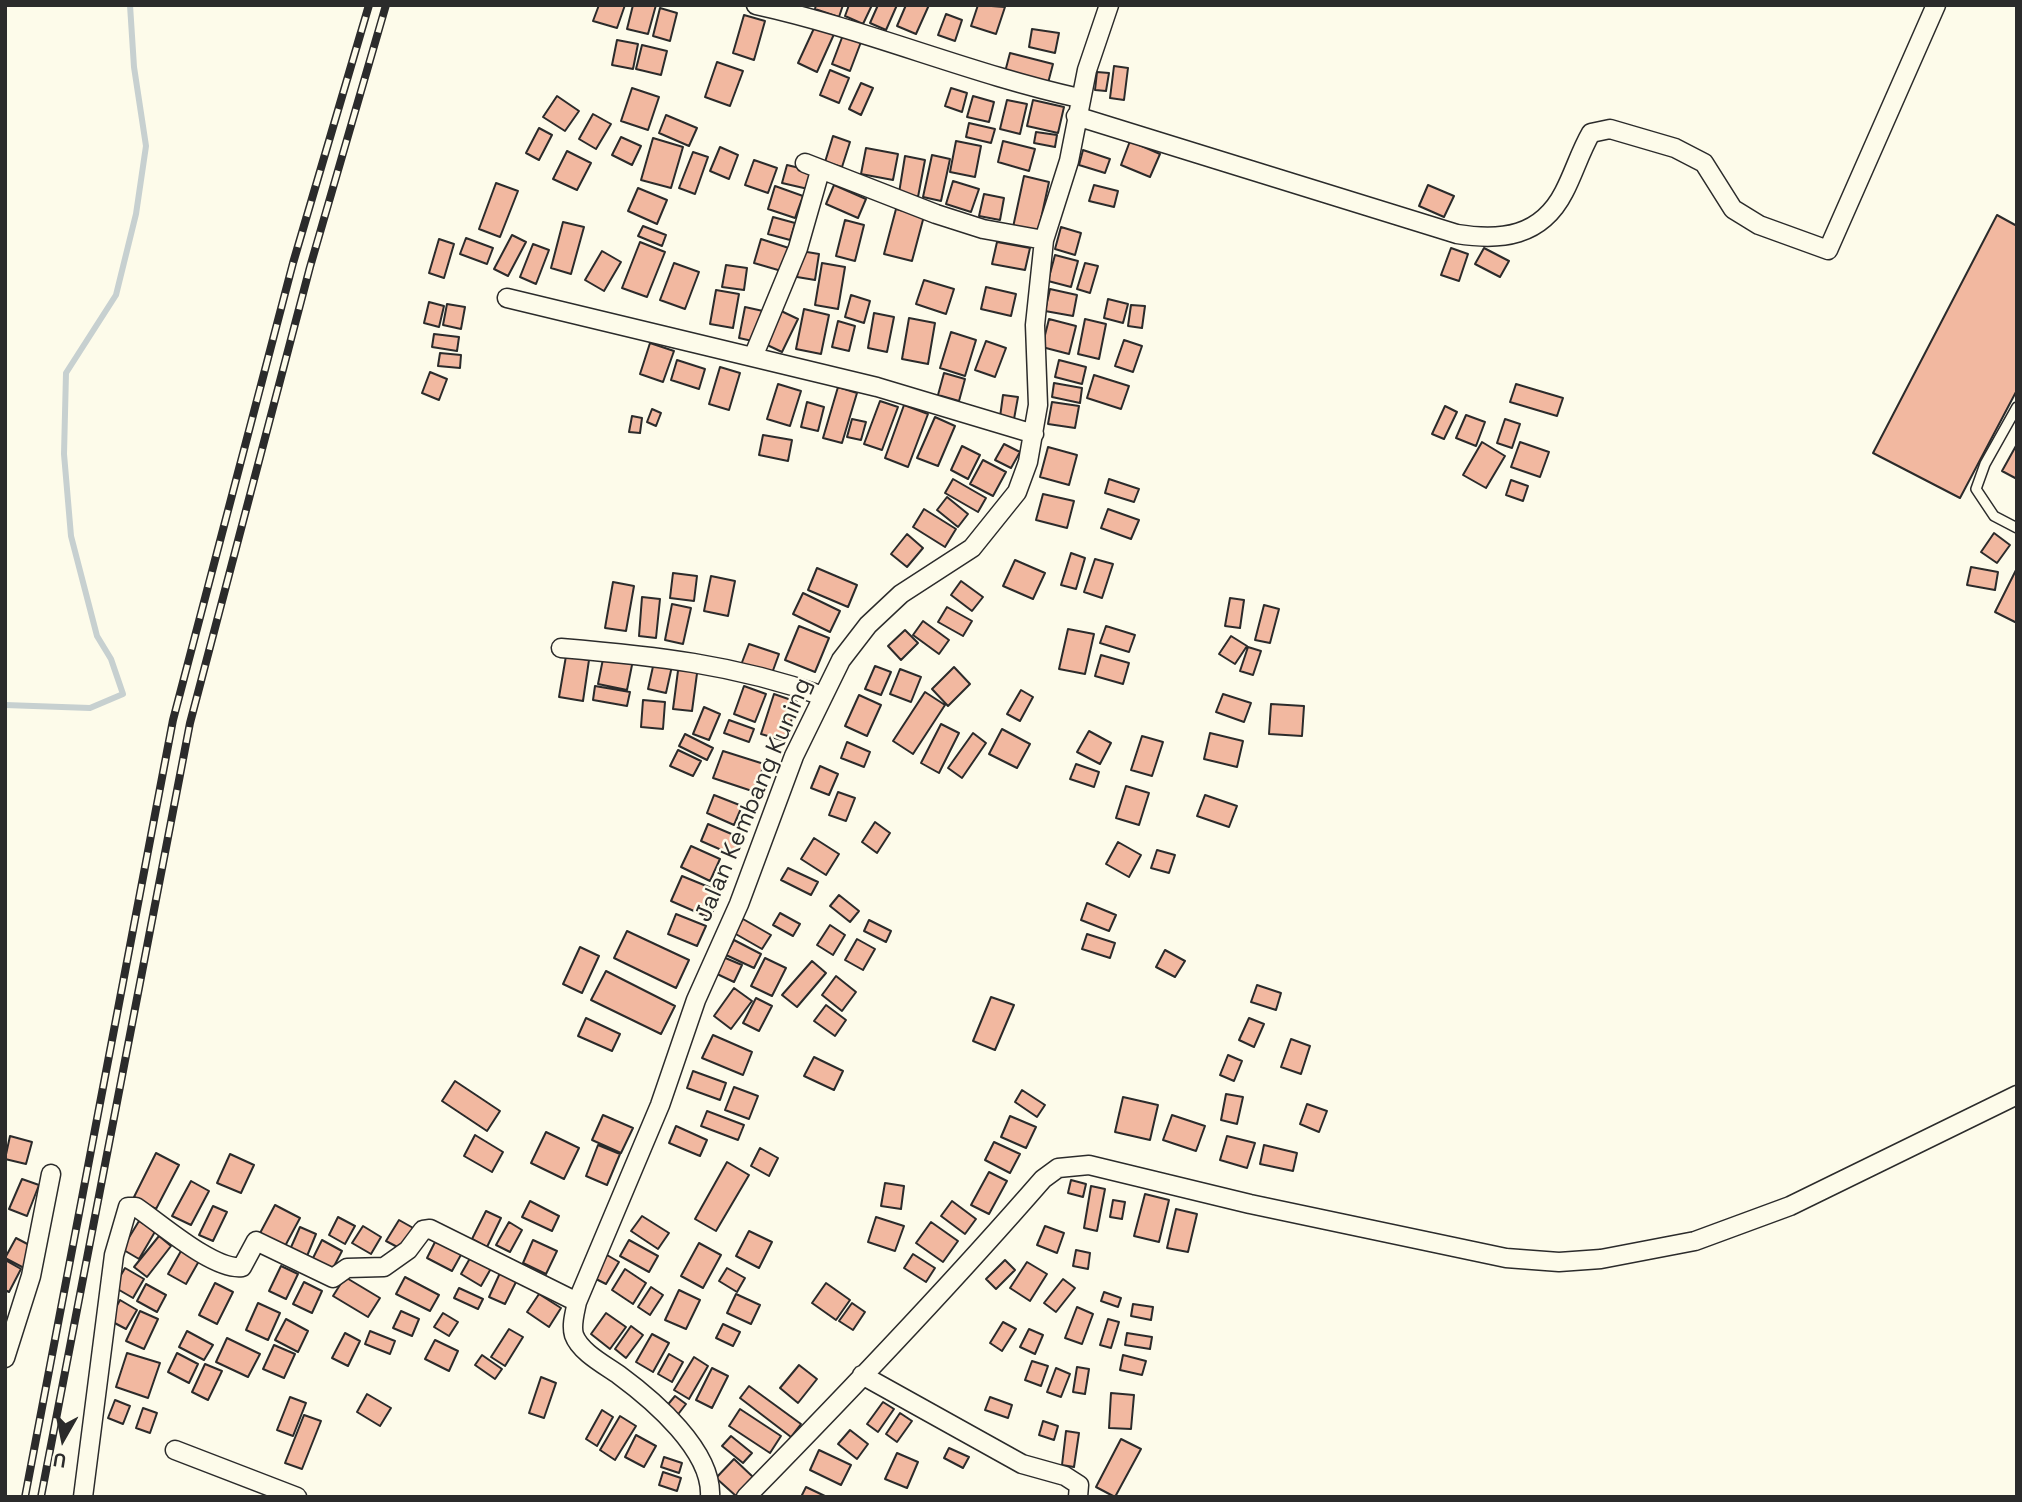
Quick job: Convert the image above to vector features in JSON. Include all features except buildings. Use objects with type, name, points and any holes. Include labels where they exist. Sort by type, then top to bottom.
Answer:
[{"type":"street","points":[[756,5],[867,35],[1457,234],[1486,239],[1505,238],[1524,231],[1552,210],[1591,133],[1610,129],[1650,139],[1704,163],[1733,209],[1759,225],[1828,250],[1936,5]]},
{"type":"street","name":"Jalan Kembang Kuning","points":[[710,1497],[708,1472],[688,1441],[651,1400],[584,1348],[575,1335],[577,1302],[660,1105],[696,1000],[739,904],[794,756],[841,660],[868,625],[901,594],[964,554],[987,531],[1017,492],[1028,462],[1034,433],[1039,366],[1035,326],[1044,240],[1069,161],[1078,107],[1109,5]]},
{"type":"street","points":[[753,357],[798,248],[812,167],[983,229],[1044,240]]},
{"type":"street","points":[[507,298],[890,391],[1034,433]]},
{"type":"street","points":[[561,648],[659,656],[717,665],[823,696]]},
{"type":"street","points":[[746,1497],[949,1286],[1043,1179],[1058,1168],[1089,1165],[1250,1204],[1506,1258],[1559,1262],[1601,1259],[1695,1241],[1790,1206],[2017,1095]]},
{"type":"street","points":[[5,1358],[31,1276],[51,1174]]},
{"type":"street","points":[[83,1497],[114,1255],[128,1207],[136,1207],[214,1261],[230,1267],[242,1267],[256,1241],[333,1278],[347,1268],[384,1266],[408,1250],[423,1230],[430,1228],[577,1302]]},
{"type":"street","points":[[863,1376],[1022,1464],[1072,1478],[1079,1485],[1078,1497]]},
{"type":"street","points":[[175,1450],[297,1497]]},
{"type":"lane","points":[[2017,407],[1985,464],[1976,489],[1994,516],[2017,528]]},
{"type":"waterway","points":[[5,705],[90,708],[123,694],[111,659],[97,636],[71,536],[64,454],[66,373],[116,295],[136,214],[146,146],[134,67],[130,5]]},
{"type":"railway","points":[[25,1497],[173,720],[293,263],[369,5]]},
{"type":"railway","points":[[41,1497],[190,723],[310,267],[386,5]]}]
